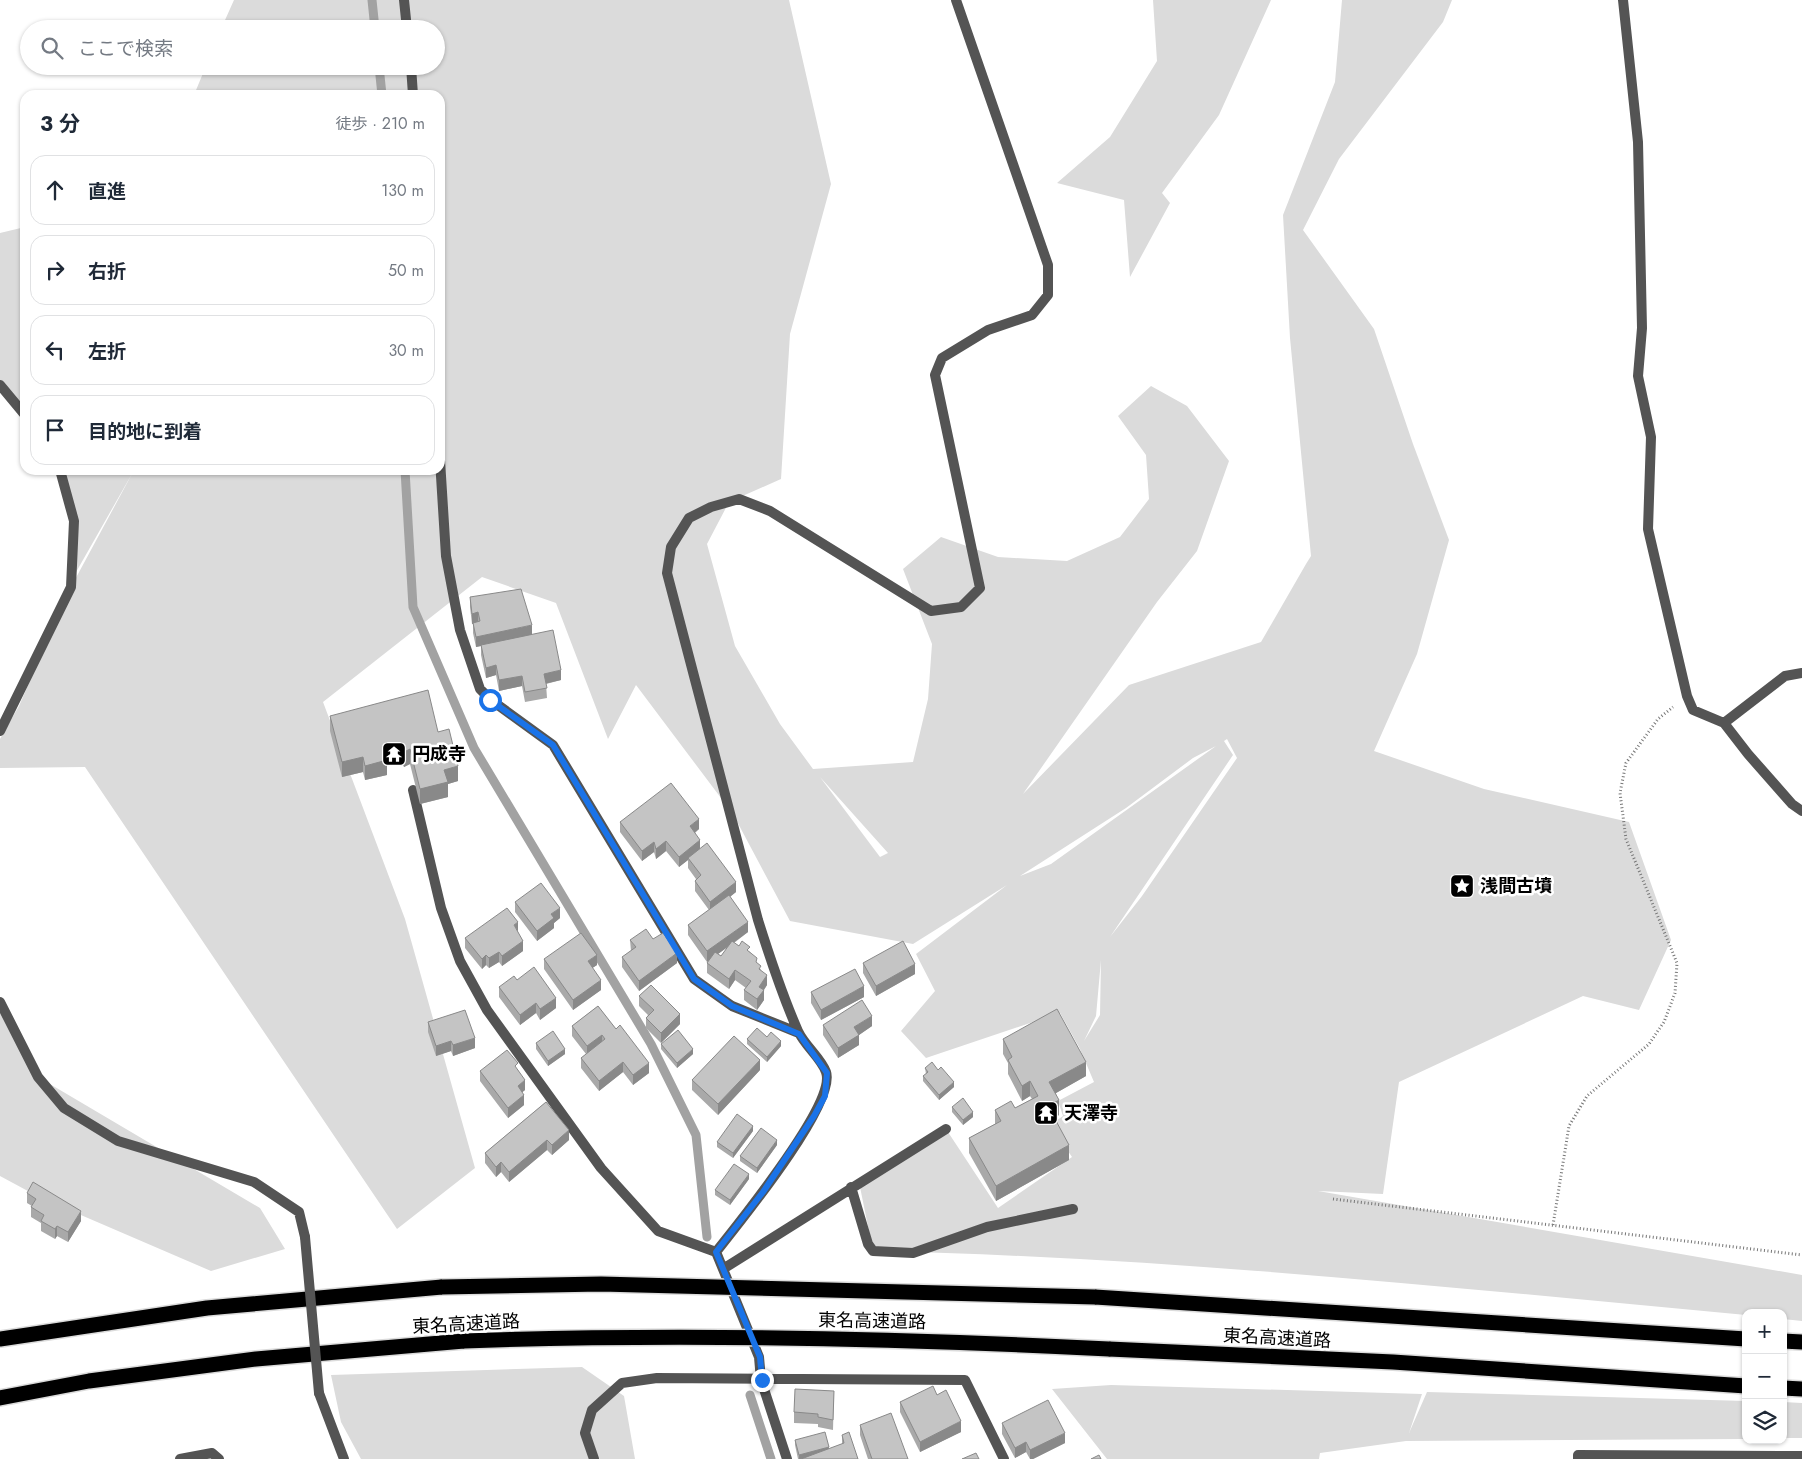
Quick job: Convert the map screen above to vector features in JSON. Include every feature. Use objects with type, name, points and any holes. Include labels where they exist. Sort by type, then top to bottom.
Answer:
[{"type":"highway","name":"東名高速道路","points":[[0,1340],[207,1308],[442,1287],[601,1284],[1096,1298],[1742,1339]]},
{"type":"highway","name":"東名高速道路","points":[[0,1398],[89,1381],[256,1359],[464,1341],[604,1336],[863,1339],[1108,1349],[1394,1362],[1742,1386]]},
{"type":"highway","points":[[1787,1341],[1802,1342]]},
{"type":"highway","points":[[1787,1388],[1802,1389]]},
{"type":"street","points":[[404,0],[406,20]]},
{"type":"street","points":[[716,1252],[763,1192],[814,1116],[825,1096],[827,1073],[799,1034],[772,966],[758,920],[667,572],[670,547],[689,518],[711,507],[739,499],[770,511],[931,611],[961,607],[980,588],[935,376],[942,358],[988,330],[1032,315],[1048,295],[1048,265],[956,0]]},
{"type":"street","points":[[1623,0],[1638,142],[1642,328],[1638,376],[1651,436],[1648,529],[1687,696],[1693,710],[1724,723],[1748,754],[1792,804],[1802,811]]},
{"type":"street","points":[[412,75],[413,90]]},
{"type":"street","points":[[0,385],[20,409]]},
{"type":"street","points":[[0,731],[71,587],[74,521],[61,475]]},
{"type":"street","points":[[441,475],[446,556],[460,630],[480,689],[490,700],[553,745],[694,979],[732,1006],[799,1034]]},
{"type":"street","points":[[1724,723],[1785,676],[1802,673]]},
{"type":"street","points":[[413,790],[441,908],[460,961],[487,1010],[601,1168],[658,1231],[716,1252],[760,1357],[762,1380],[787,1459]]},
{"type":"street","points":[[0,1002],[38,1077],[64,1108],[118,1141],[254,1182],[299,1212],[305,1237],[319,1393],[344,1459]]},
{"type":"street","points":[[723,1269],[946,1129]]},
{"type":"street","points":[[851,1187],[868,1244],[872,1251],[913,1253],[987,1227],[1074,1209]]},
{"type":"street","points":[[594,1459],[585,1433],[592,1410],[622,1383],[657,1378],[965,1380],[1004,1459]]},
{"type":"street","points":[[180,1459],[212,1453],[219,1459]]},
{"type":"street","points":[[1578,1459],[1578,1455],[1802,1456]]},
{"type":"path","points":[[1553,1225],[1568,1126],[1587,1096],[1649,1044],[1664,1022],[1675,993],[1677,963],[1626,839],[1620,793],[1626,763],[1658,719],[1687,696]]},
{"type":"path","points":[[1333,1199],[1802,1255]]},
{"type":"shaded area","points":[[234,0],[789,0],[831,184],[790,334],[781,479],[729,502],[707,544],[735,646],[780,724],[813,769],[913,762],[928,699],[932,644],[903,569],[941,537],[998,557],[1067,561],[1120,537],[1149,499],[1146,455],[1118,416],[1151,386],[1187,406],[1229,461],[1197,551],[1157,602],[1023,794],[1129,685],[1261,642],[1311,556],[1290,338],[1283,215],[1335,82],[1342,0],[1452,0],[1443,22],[1339,159],[1303,230],[1374,329],[1413,444],[1449,540],[1417,654],[1374,751],[1484,789],[1629,822],[1671,940],[1639,1010],[1583,996],[1399,1082],[1383,1194],[1318,1191],[1802,1275],[1802,1321],[1787,1319],[1787,1309],[1742,1309],[1742,1315],[1419,1284],[1201,1267],[982,1254],[873,1251],[859,1182],[946,1129],[998,1208],[1072,1157],[1050,1125],[1063,1116],[1058,1101],[1094,1082],[1080,1049],[1060,1013],[926,1058],[901,1031],[935,991],[916,954],[1007,885],[913,944],[790,921],[733,814],[636,685],[608,739],[556,603],[482,577],[323,702],[405,919],[475,1168],[397,1229],[85,767],[0,768],[0,739],[19,706],[71,587],[131,475],[445,475],[445,90],[196,90],[202,75],[445,75],[445,20],[225,20]],"holes":[[[1227,739],[1237,758],[1142,896],[1110,937],[1233,755],[1224,741]],[[1216,746],[1051,864],[1020,876],[1126,808],[1193,758]],[[820,777],[888,853],[880,857]],[[1101,960],[1100,1015],[1084,1041],[1096,1016]]]},
{"type":"shaded area","points":[[1153,0],[1271,0],[1219,115],[1162,193],[1170,203],[1130,277],[1124,200],[1057,183],[1110,137],[1157,61]]},
{"type":"shaded area","points":[[20,228],[20,404],[0,380],[0,233]]},
{"type":"shaded area","points":[[61,475],[131,475],[71,581],[73,516]]},
{"type":"shaded area","points":[[0,1001],[38,1077],[260,1208],[285,1249],[211,1271],[39,1197],[0,1176]]},
{"type":"shaded area","points":[[582,1367],[624,1396],[635,1459],[361,1459],[341,1422],[331,1375]]},
{"type":"shaded area","points":[[1111,1385],[1422,1394],[1409,1433],[1427,1392],[1742,1401],[1742,1439],[1406,1441],[1320,1453],[1319,1459],[1107,1459],[1052,1389]]},
{"type":"shaded area","points":[[1787,1402],[1802,1403],[1802,1438],[1787,1438]]},
{"type":"building","points":[[521,589],[532,625],[476,637],[473,623],[480,621],[478,612],[472,614],[470,597]]},
{"type":"building","points":[[553,630],[561,670],[544,674],[547,688],[525,692],[522,676],[499,680],[496,665],[486,668],[481,645]]},
{"type":"building","name":"円成寺","points":[[428,690],[438,732],[449,729],[458,766],[444,770],[448,782],[420,789],[410,749],[404,752],[400,746],[384,750],[387,760],[365,766],[363,757],[342,762],[330,716]]},
{"type":"building","points":[[671,783],[699,819],[690,826],[700,840],[679,857],[666,841],[656,849],[654,842],[642,851],[620,822]]},
{"type":"building","points":[[707,843],[736,882],[710,902],[695,881],[701,875],[688,858]]},
{"type":"building","points":[[541,883],[560,908],[551,914],[554,918],[537,931],[515,902]]},
{"type":"building","points":[[729,895],[748,922],[707,951],[688,925]]},
{"type":"building","points":[[507,908],[518,922],[514,925],[523,941],[502,956],[499,952],[489,958],[486,955],[482,959],[465,938]]},
{"type":"building","points":[[646,929],[653,939],[663,933],[677,953],[639,981],[622,957],[636,947],[630,940]]},
{"type":"building","points":[[581,933],[597,955],[588,961],[601,980],[573,1000],[544,959]]},
{"type":"building","points":[[732,941],[739,946],[742,941],[750,947],[747,950],[757,958],[756,962],[761,966],[759,969],[767,975],[759,987],[764,990],[757,999],[744,990],[751,981],[735,970],[729,979],[707,963],[715,952],[721,956]]},
{"type":"building","points":[[903,941],[915,964],[876,986],[863,963]]},
{"type":"building","points":[[534,967],[556,998],[540,1009],[536,1003],[520,1015],[499,987],[514,976],[517,980]]},
{"type":"building","points":[[855,969],[864,986],[821,1010],[811,992]]},
{"type":"building","points":[[651,985],[680,1014],[661,1033],[646,1018],[654,1010],[639,996]]},
{"type":"building","points":[[862,1000],[872,1016],[854,1027],[859,1035],[838,1048],[823,1025]]},
{"type":"building","points":[[598,1006],[616,1029],[620,1025],[649,1063],[633,1075],[623,1062],[599,1081],[581,1058],[605,1039],[602,1035],[587,1046],[572,1026]]},
{"type":"building","name":"天澤寺","points":[[1057,1009],[1086,1062],[1049,1082],[1059,1100],[1048,1106],[1069,1145],[996,1186],[969,1138],[1001,1121],[995,1110],[1011,1101],[1015,1108],[1038,1096],[1030,1081],[1022,1086],[1008,1060],[1012,1057],[1003,1039]]},
{"type":"building","points":[[465,1010],[475,1038],[453,1045],[451,1041],[436,1046],[428,1022]]},
{"type":"building","points":[[757,1028],[767,1037],[771,1032],[781,1041],[767,1057],[747,1039]]},
{"type":"building","points":[[678,1030],[693,1049],[677,1063],[661,1044]]},
{"type":"building","points":[[553,1031],[565,1049],[548,1061],[536,1043]]},
{"type":"building","points":[[734,1036],[760,1060],[718,1104],[692,1080]]},
{"type":"building","points":[[507,1050],[518,1063],[515,1066],[525,1080],[518,1086],[524,1095],[508,1108],[480,1071]]},
{"type":"building","points":[[932,1062],[938,1070],[941,1067],[954,1082],[939,1095],[923,1076],[928,1072],[925,1068]]},
{"type":"building","points":[[963,1098],[973,1112],[963,1120],[952,1107]]},
{"type":"building","points":[[546,1102],[569,1130],[552,1145],[547,1140],[509,1172],[501,1162],[496,1167],[485,1153]]},
{"type":"building","points":[[737,1114],[753,1126],[733,1153],[717,1142]]},
{"type":"building","points":[[761,1128],[777,1140],[757,1168],[740,1156]]},
{"type":"building","points":[[734,1164],[749,1174],[730,1200],[715,1190]]},
{"type":"building","points":[[33,1182],[81,1211],[68,1232],[57,1226],[55,1229],[41,1221],[44,1215],[31,1207],[36,1199],[27,1193]]},
{"type":"building","points":[[933,1386],[937,1395],[946,1390],[961,1421],[920,1442],[900,1402]]},
{"type":"building","points":[[795,1389],[834,1391],[833,1420],[818,1417],[818,1414],[794,1412]]},
{"type":"building","points":[[1048,1400],[1065,1433],[1030,1450],[1026,1442],[1015,1448],[1002,1423]]},
{"type":"building","points":[[891,1413],[908,1459],[872,1459],[860,1425]]},
{"type":"building","points":[[825,1432],[829,1447],[799,1455],[795,1440]]},
{"type":"building","points":[[849,1432],[858,1459],[801,1459],[844,1443],[842,1435]]},
{"type":"building","points":[[976,1453],[979,1459],[962,1459]]},
{"type":"building","points":[[1099,1455],[1101,1459],[1091,1459]]},
{"type":"waterway","points":[[372,0],[374,20]]},
{"type":"waterway","points":[[380,75],[381,90]]},
{"type":"waterway","points":[[405,475],[413,607],[474,748],[651,1044],[696,1135],[707,1237]]},
{"type":"waterway","points":[[750,1395],[771,1459]]},
{"type":"place","name":"円成寺","points":[[394,754]]},
{"type":"place","name":"浅間古墳","points":[[1462,886]]},
{"type":"place","name":"天澤寺","points":[[1046,1113]]},
{"type":"route","points":[[490,700],[553,745],[694,979],[732,1006],[799,1034],[827,1073],[825,1096],[814,1116],[763,1192],[716,1252],[760,1357],[762,1380]]}]
